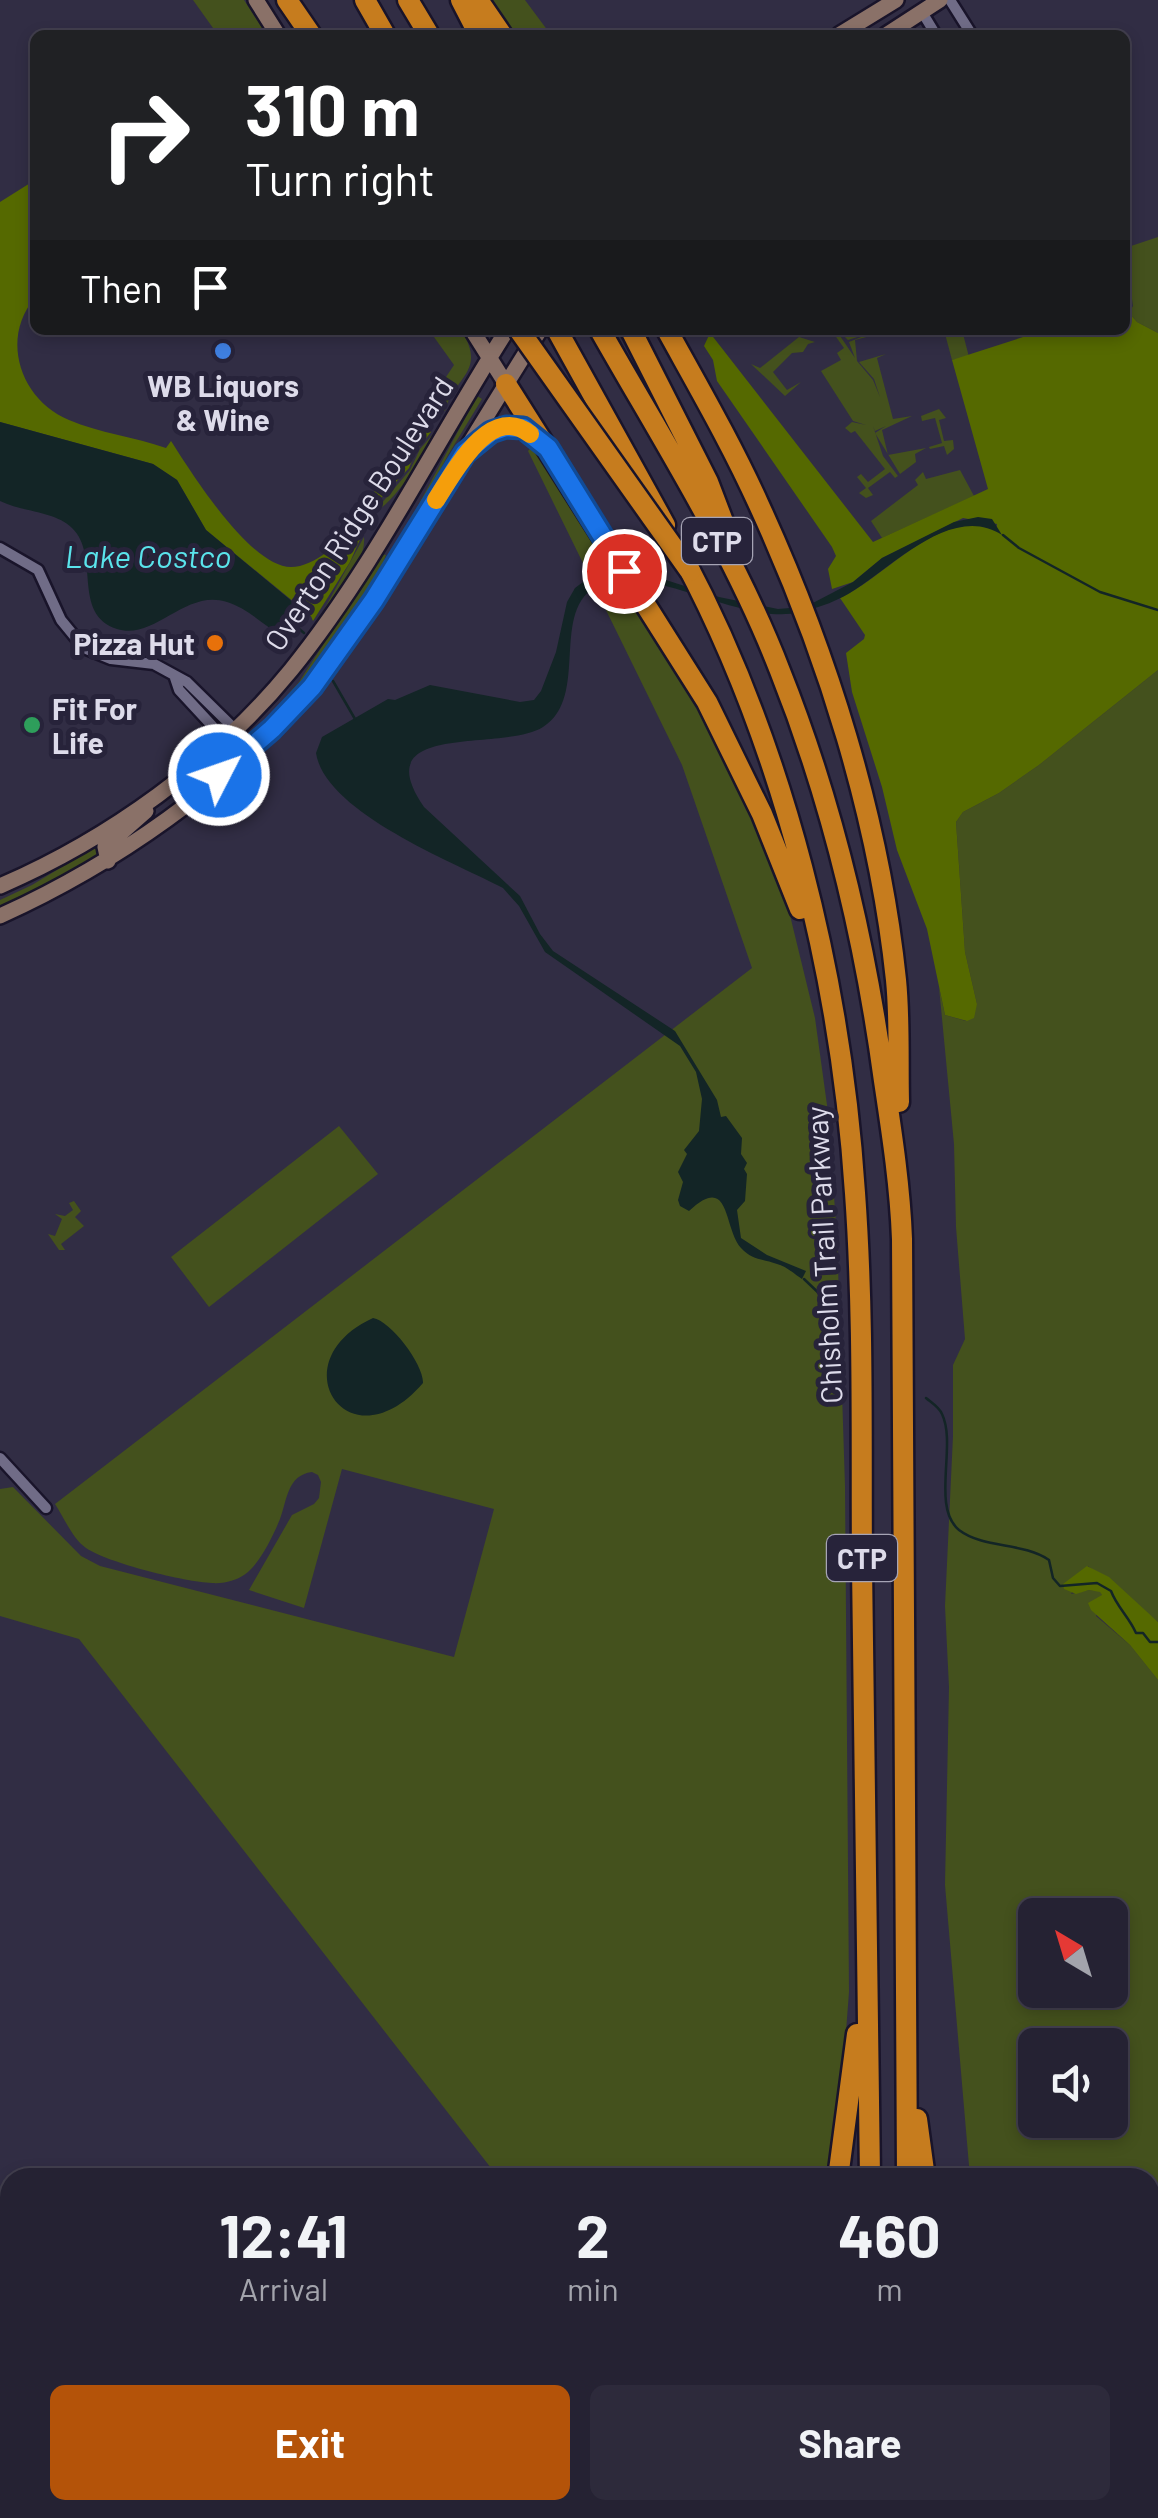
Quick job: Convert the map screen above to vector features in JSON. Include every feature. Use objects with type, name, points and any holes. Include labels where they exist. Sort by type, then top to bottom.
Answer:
[{"type":"highway","points":[[278,0],[292,30]]},
{"type":"highway","points":[[287,0],[308,30]]},
{"type":"highway","points":[[365,0],[383,30]]},
{"type":"highway","points":[[408,0],[426,30]]},
{"type":"highway","points":[[461,0],[476,30]]},
{"type":"highway","points":[[482,0],[500,30]]},
{"type":"highway","points":[[524,335],[690,571]]},
{"type":"highway","name":"Chisholm Trail Parkway","points":[[559,335],[690,571],[754,718],[790,826],[826,976],[851,1139],[858,1235],[870,2168]]},
{"type":"highway","name":"CTP","points":[[603,335],[734,574],[780,668],[839,846],[861,937],[900,1194],[907,2168]]},
{"type":"highway","points":[[634,335],[708,482],[780,668]]},
{"type":"highway","points":[[670,335],[742,469],[812,634],[860,796],[896,982],[900,1194]]},
{"type":"highway","points":[[506,384],[707,702],[762,814],[826,976]]},
{"type":"highway","points":[[839,2168],[866,1978]]},
{"type":"highway","points":[[907,2033],[924,2168]]},
{"type":"street","points":[[256,0],[275,30]]},
{"type":"street","points":[[847,30],[896,0]]},
{"type":"street","points":[[892,30],[918,6],[940,0]]},
{"type":"street","points":[[950,0],[969,30]]},
{"type":"street","points":[[918,6],[933,30]]},
{"type":"street","points":[[475,335],[506,384]]},
{"type":"street","name":"Overton Ridge Boulevard","points":[[0,886],[77,847],[162,792],[283,680],[328,620],[505,335]]},
{"type":"street","name":"Overton Ridge Boulevard","points":[[0,916],[108,861],[166,820],[247,752],[302,698],[333,660],[537,335]]},
{"type":"street","points":[[465,453],[491,432],[506,427],[523,428],[548,448]]},
{"type":"street","points":[[0,548],[38,570],[61,620],[84,648],[112,658],[154,664],[187,682],[247,752]]},
{"type":"street","points":[[108,861],[104,847],[137,821],[162,792]]},
{"type":"street","points":[[0,1458],[46,1508]]},
{"type":"green space","points":[[193,0],[244,0],[264,30],[214,30]]},
{"type":"green space","points":[[493,0],[525,0],[547,30],[510,30]]},
{"type":"green space","points":[[30,183],[30,305],[24,314],[17,349],[27,383],[52,411],[92,428],[166,448],[171,441],[223,516],[258,552],[275,563],[291,567],[309,563],[334,546],[354,525],[362,535],[313,621],[206,530],[177,480],[153,464],[0,422],[0,202]]},
{"type":"green space","points":[[1158,237],[1158,333],[1130,314],[1130,246]]},
{"type":"green space","points":[[1130,314],[1158,333],[1158,670],[1039,765],[963,812],[956,822],[965,952],[977,1004],[974,1018],[967,1021],[945,1015],[927,929],[897,850],[852,692],[846,653],[865,635],[840,598],[934,536],[975,525],[996,530],[997,524],[963,518],[882,558],[853,582],[832,589],[828,569],[836,556],[832,547],[717,381],[713,360],[704,346],[712,335],[873,542],[988,489],[952,360],[1030,335],[1130,335]]},
{"type":"green space","points":[[433,335],[464,335],[471,356],[466,374],[445,411],[435,407],[432,398],[454,365]]},
{"type":"green space","points":[[835,335],[839,335],[855,358],[849,342],[866,335],[874,335],[855,340],[857,361],[873,380],[880,397],[874,379],[859,362],[886,354],[877,358],[893,419],[912,416],[882,430],[888,454],[876,434],[883,456],[898,476],[895,478],[890,472],[868,488],[873,495],[866,498],[859,493],[866,488],[857,477],[861,474],[868,482],[885,469],[855,431],[851,433],[845,428],[852,422],[866,425],[853,421],[821,371],[841,360],[837,353],[844,348]]},
{"type":"green space","points":[[945,335],[963,335],[969,357],[952,360]]},
{"type":"green space","points":[[799,337],[815,342],[803,352],[792,353],[773,372],[787,390],[801,382],[785,396],[751,364],[760,368]]},
{"type":"green space","points":[[477,396],[482,399],[414,522],[407,526]]},
{"type":"green space","points":[[939,409],[946,418],[939,420],[944,441],[953,440],[954,449],[947,455],[944,446],[930,449],[942,443],[935,418],[922,421],[921,416]]},
{"type":"green space","points":[[417,422],[429,425],[431,432],[409,468],[369,511],[365,507]]},
{"type":"green space","points":[[433,434],[408,478],[374,512],[410,470]]},
{"type":"green space","points":[[535,443],[539,458],[721,743],[764,837],[787,903],[815,1018],[827,1105],[837,1236],[845,1486],[849,1992],[842,2084],[830,2168],[491,2168],[79,1639],[0,1616],[0,1489],[13,1487],[81,1556],[100,1566],[454,1657],[494,1509],[342,1469],[304,1608],[249,1590],[292,1515],[319,1498],[321,1482],[312,1472],[293,1483],[274,1532],[253,1567],[240,1577],[221,1583],[166,1575],[97,1554],[77,1539],[55,1504],[752,968],[682,765],[528,451]]},
{"type":"green space","points":[[926,448],[915,454],[916,462],[900,474],[888,455]]},
{"type":"green space","points":[[960,470],[974,496],[882,538],[871,521],[918,485],[915,480],[923,472],[926,479]]},
{"type":"green space","points":[[364,537],[354,570],[316,624]]},
{"type":"green space","points":[[382,554],[386,555],[383,563],[315,672],[263,730],[253,734],[299,682]]},
{"type":"green space","points":[[1158,670],[1158,1622],[1088,1566],[1071,1594],[1100,1591],[1096,1616],[1130,1645],[1158,1680],[1158,2168],[969,2168],[945,1885],[949,1687],[945,1606],[953,1365],[965,1339],[954,1144],[939,987],[945,1015],[966,1021],[977,1004],[965,952],[956,822],[963,812],[1039,765]]},
{"type":"green space","points":[[103,842],[100,857],[0,908],[0,900]]},
{"type":"green space","points":[[339,1126],[378,1174],[209,1307],[171,1257]]},
{"type":"green space","points":[[74,1201],[81,1211],[75,1217],[84,1226],[61,1244],[65,1250],[59,1250],[48,1234],[55,1236],[62,1219],[55,1214],[65,1216],[73,1210],[69,1203]]},
{"type":"green space","points":[[1087,1566],[1109,1577],[1158,1622],[1158,1680],[1130,1645],[1091,1610],[1088,1603],[1102,1595],[1100,1592],[1076,1594],[1064,1589],[1063,1584]]},
{"type":"water","name":"Lake Costco","points":[[0,422],[153,464],[177,480],[206,530],[300,608],[280,635],[241,608],[212,600],[198,602],[131,631],[103,622],[90,598],[85,553],[72,528],[57,518],[0,501]]},
{"type":"water","points":[[978,517],[992,519],[1002,535],[984,527],[964,526],[945,531],[907,552],[843,597],[800,612],[752,611],[643,581],[620,580],[599,585],[584,597],[575,613],[565,696],[557,713],[543,727],[524,734],[446,744],[424,750],[412,761],[410,780],[424,807],[520,896],[553,951],[675,1031],[717,1100],[721,1117],[726,1116],[742,1138],[741,1154],[747,1163],[747,1174],[745,1201],[737,1210],[741,1238],[767,1255],[806,1271],[802,1279],[784,1267],[745,1252],[735,1239],[719,1200],[703,1201],[689,1211],[680,1206],[683,1182],[678,1172],[687,1154],[684,1150],[699,1131],[702,1099],[696,1072],[680,1046],[545,952],[519,906],[503,888],[426,851],[367,816],[325,775],[316,753],[322,737],[388,699],[395,700],[430,685],[520,702],[534,700],[556,652],[567,602],[575,588],[591,576],[644,573],[719,597],[790,608],[811,604],[853,582],[882,558],[954,522]]},
{"type":"water","points":[[373,1318],[389,1327],[405,1345],[423,1383],[396,1407],[370,1415],[349,1412],[334,1399],[327,1381],[330,1359],[345,1337]]},
{"type":"waterway","points":[[1003,535],[1019,548],[1100,592],[1158,610]]},
{"type":"waterway","points":[[287,619],[304,633]]},
{"type":"waterway","points":[[333,681],[355,719]]},
{"type":"waterway","points":[[804,1279],[825,1299]]},
{"type":"waterway","points":[[926,1398],[941,1412],[946,1427],[947,1507],[959,1530],[980,1540],[1039,1554],[1049,1560],[1053,1578],[1060,1586],[1097,1583],[1111,1591],[1136,1633],[1143,1633],[1150,1642],[1158,1642]]},
{"type":"slow traffic","points":[[436,500],[465,453],[491,432],[506,427],[523,428],[530,434]]},
{"type":"place","name":"WB Liquors & Wine","points":[[223,351]]},
{"type":"place","name":"Pizza Hut","points":[[215,643]]},
{"type":"place","name":"Fit For Life","points":[[32,725]]},
{"type":"route","points":[[219,775],[272,729],[312,687],[374,600],[465,453],[491,432],[506,427],[523,428],[548,448],[624,571]]}]
